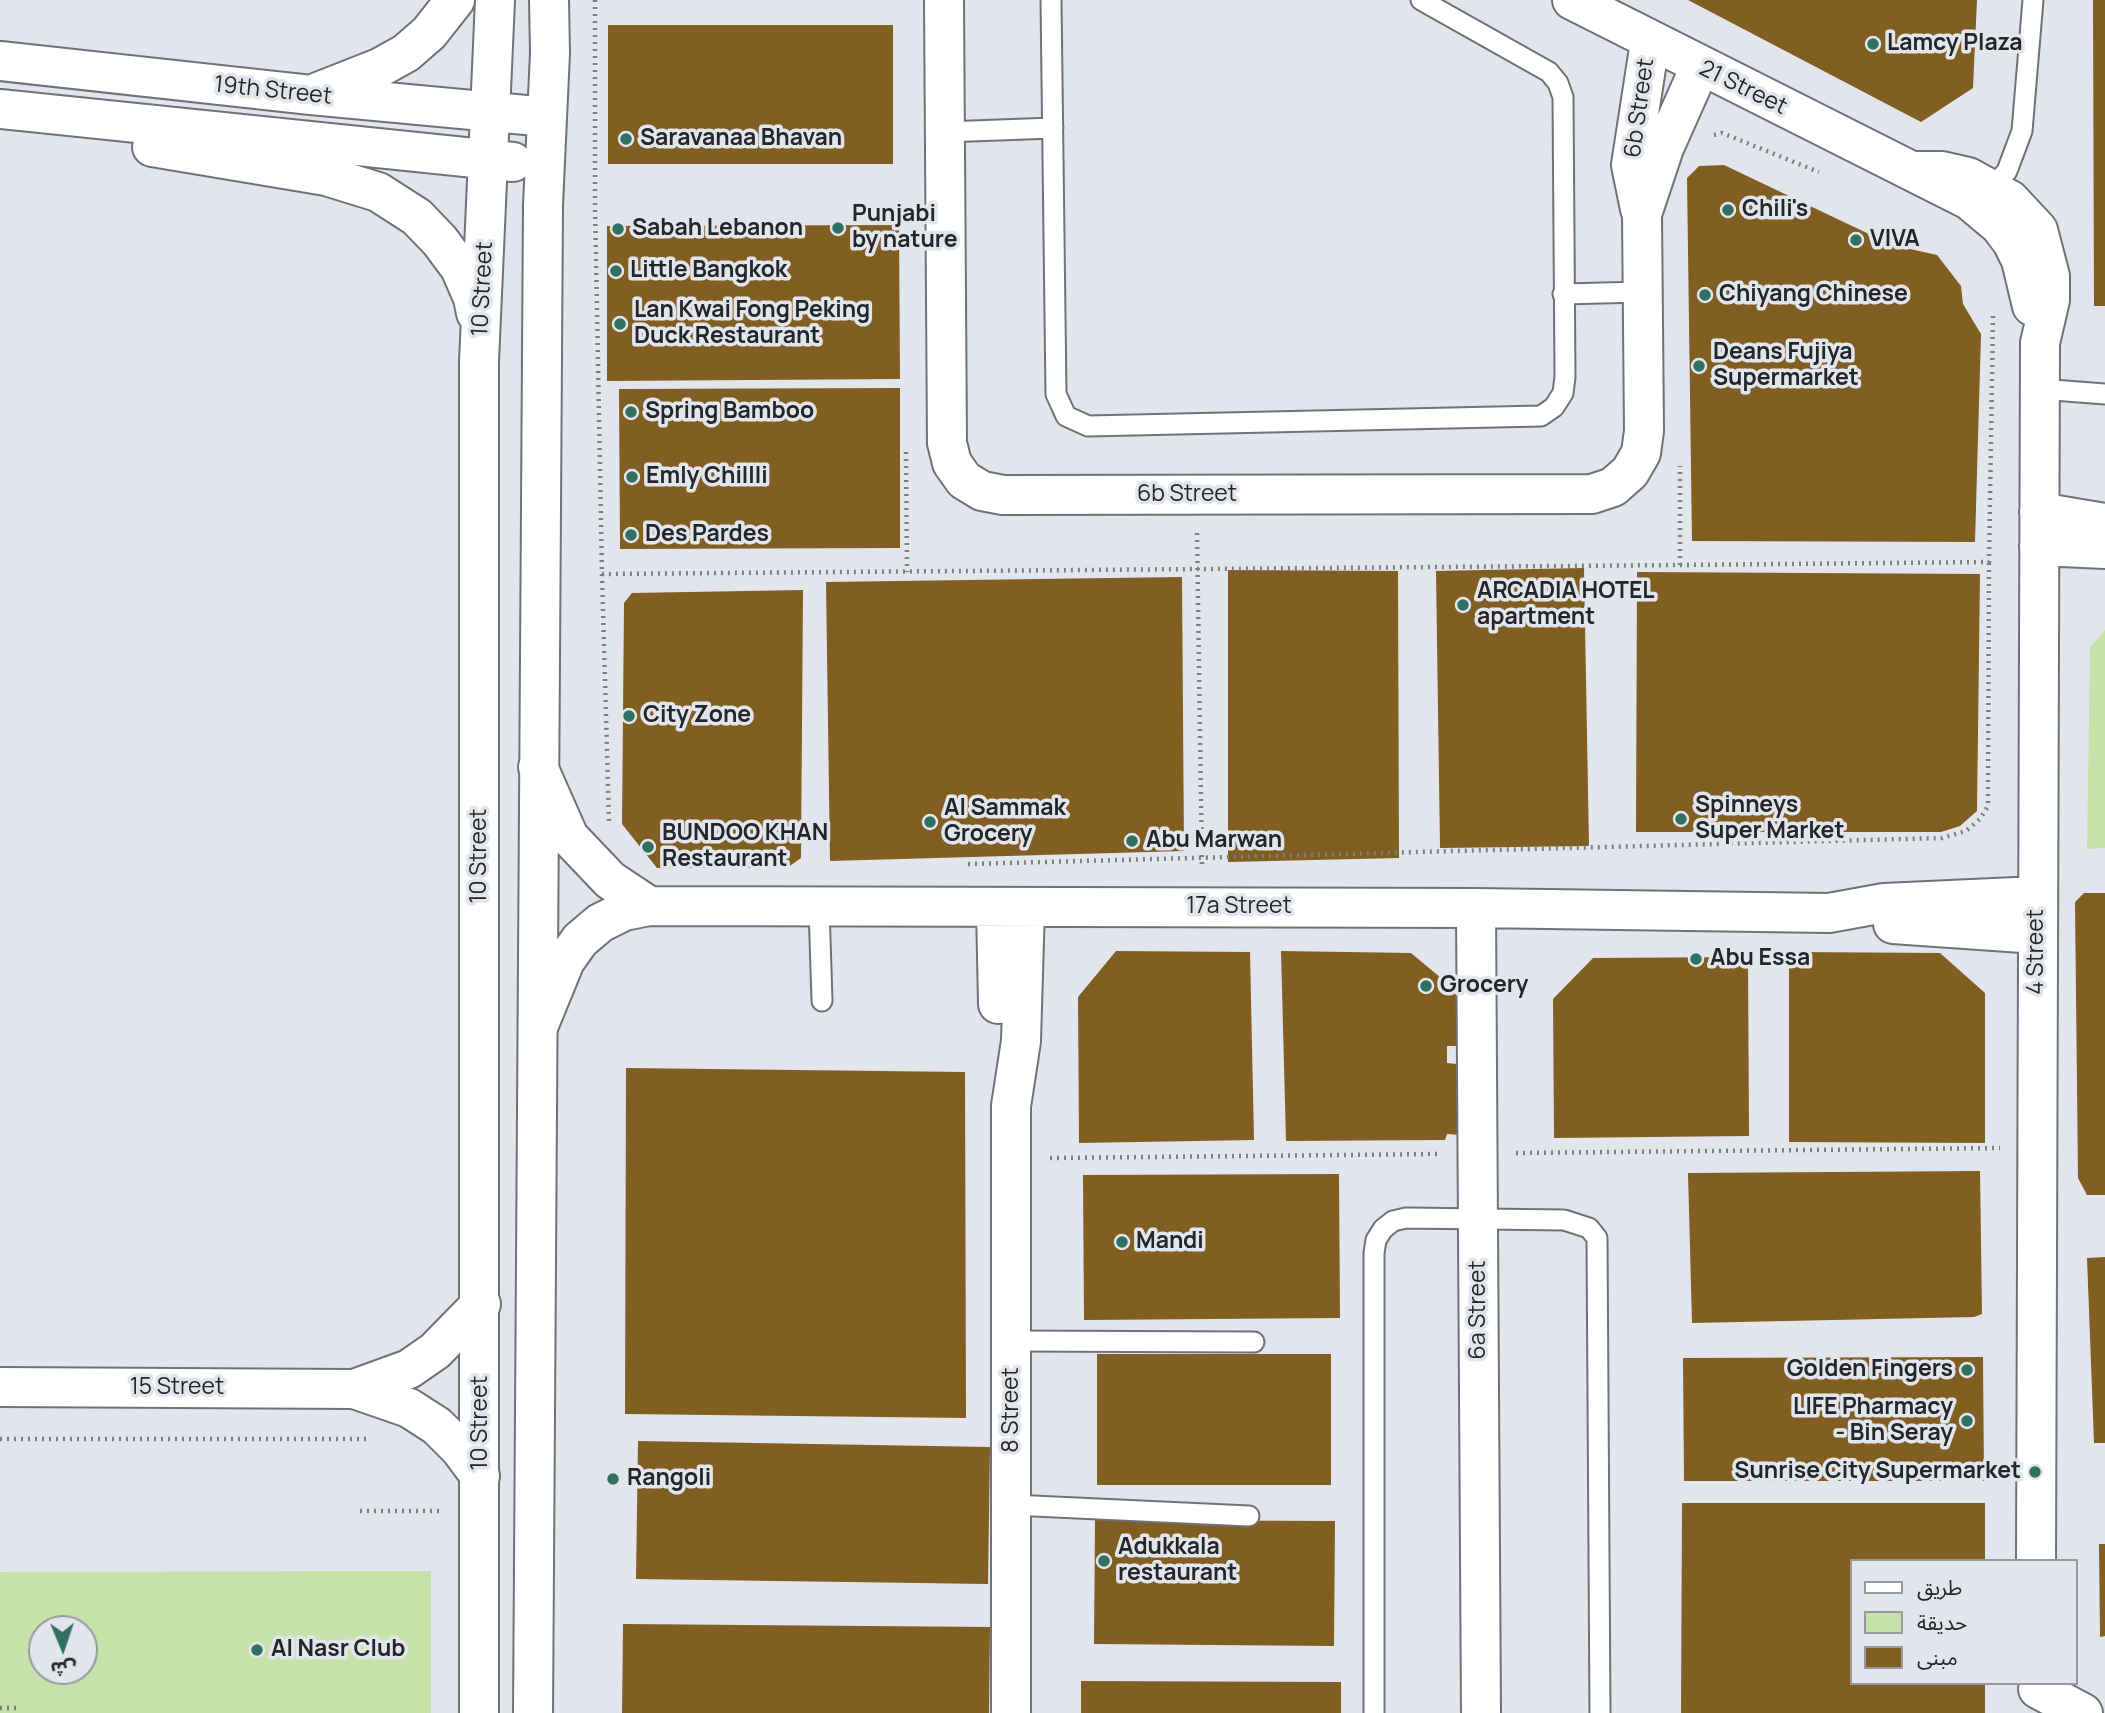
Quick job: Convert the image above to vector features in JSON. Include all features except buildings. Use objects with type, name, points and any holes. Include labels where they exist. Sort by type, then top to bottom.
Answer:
[{"type":"street","points":[[311,95],[379,68],[406,53],[429,33],[455,0]]},
{"type":"street","name":"10 Street","points":[[480,1713],[480,339],[495,0]]},
{"type":"street","points":[[533,1713],[538,767],[549,0]]},
{"type":"street","name":"6b Street","points":[[944,0],[947,443],[952,463],[964,480],[982,491],[1003,495],[1592,495],[1613,487],[1630,472],[1641,453],[1644,431],[1642,214],[1664,148],[1700,67]]},
{"type":"street","name":"21 Street","points":[[1572,0],[1700,67],[1915,171]]},
{"type":"street","name":"6b Street","points":[[1642,214],[1636,198],[1631,165],[1650,42]]},
{"type":"street","name":"19th Street","points":[[0,61],[311,95],[547,117]]},
{"type":"street","name":"19th Street","points":[[0,109],[545,165]]},
{"type":"street","points":[[84,116],[123,139],[144,146],[326,176],[378,191],[417,217],[440,241],[460,268],[473,298],[480,339]]},
{"type":"street","name":"4 Street","points":[[1915,171],[1942,171],[1992,188],[2026,214],[2038,230],[2046,252],[2050,300],[2040,343]]},
{"type":"street","name":"4 Street","points":[[1915,171],[1986,212],[2012,242],[2027,281],[2040,343],[2036,1559]]},
{"type":"street","points":[[2039,529],[2105,523]]},
{"type":"street","points":[[2039,529],[2105,550]]},
{"type":"street","points":[[538,767],[569,837],[610,880],[649,906]]},
{"type":"street","points":[[1829,912],[1884,903],[2038,896]]},
{"type":"street","name":"17a Street","points":[[537,1029],[565,961],[580,940],[600,923],[624,911],[649,906],[1476,908],[1829,912]]},
{"type":"street","name":"8 Street","points":[[1011,907],[1021,1041],[1011,1106],[1011,1713]]},
{"type":"street","name":"6a Street","points":[[1476,908],[1481,1713]]},
{"type":"street","points":[[1829,912],[1871,922],[2037,934]]},
{"type":"street","name":"15 Street","points":[[354,1389],[409,1369],[435,1351],[481,1304]]},
{"type":"street","name":"15 Street","points":[[0,1387],[354,1389],[409,1408],[437,1426],[481,1476]]},
{"type":"street","points":[[2038,1695],[2083,1713]]},
{"type":"lane","points":[[1051,0],[1056,394],[1066,416],[1076,423],[1088,426],[1541,416],[1554,407],[1563,393],[1563,97],[1558,83],[1536,64],[1421,0]]},
{"type":"lane","points":[[1992,188],[2007,171],[2022,131],[2034,0]]},
{"type":"lane","points":[[944,132],[1053,128]]},
{"type":"lane","points":[[1563,293],[1642,292]]},
{"type":"lane","points":[[2040,389],[2105,394]]},
{"type":"lane","points":[[819,907],[822,1001]]},
{"type":"lane","points":[[1374,1713],[1376,1240],[1382,1229],[1393,1221],[1406,1218],[1577,1223],[1589,1228],[1597,1238],[1600,1713]]},
{"type":"lane","points":[[1012,1341],[1254,1342]]},
{"type":"lane","points":[[1012,1505],[1249,1516]]},
{"type":"path","points":[[594,52],[595,0]]},
{"type":"path","points":[[1197,495],[1202,907]]},
{"type":"path","points":[[953,864],[1942,838],[1966,831],[1980,819],[1988,806],[1989,562]]},
{"type":"path","points":[[602,574],[607,806],[611,833]]},
{"type":"path","points":[[1011,1159],[2036,1147]]},
{"type":"path","points":[[0,1439],[380,1439]]},
{"type":"path","points":[[360,1511],[448,1511]]},
{"type":"path","points":[[0,1708],[16,1708]]},
{"type":"green space","points":[[2105,630],[2105,848],[2087,849],[2090,647]]},
{"type":"green space","name":"Al Nasr Club","points":[[431,1571],[431,1713],[0,1713],[0,1572]]},
{"type":"place","name":"Lamcy Plaza","points":[[1873,44]]},
{"type":"place","name":"Saravanaa Bhavan","points":[[626,139]]},
{"type":"place","name":"Chili's","points":[[1728,210]]},
{"type":"place","name":"Punjabi by nature","points":[[838,228]]},
{"type":"place","name":"Sabah Lebanon","points":[[618,229]]},
{"type":"place","name":"VIVA","points":[[1856,240]]},
{"type":"place","name":"Little Bangkok","points":[[616,271]]},
{"type":"place","name":"Chiyang Chinese","points":[[1705,295]]},
{"type":"place","name":"Lan Kwai Fong Peking Duck Restaurant","points":[[620,324]]},
{"type":"place","name":"Deans Fujiya Supermarket","points":[[1699,366]]},
{"type":"place","name":"Spring Bamboo","points":[[631,412]]},
{"type":"place","name":"Emly Chillli","points":[[632,477]]},
{"type":"place","name":"Des Pardes","points":[[631,535]]},
{"type":"place","name":"ARCADIA HOTEL apartment","points":[[1463,605]]},
{"type":"place","name":"City Zone","points":[[629,716]]},
{"type":"place","name":"Spinneys Super Market","points":[[1681,819]]},
{"type":"place","name":"Al Sammak Grocery","points":[[930,822]]},
{"type":"place","name":"Abu Marwan","points":[[1132,841]]},
{"type":"place","name":"BUNDOO KHAN Restaurant","points":[[648,847]]},
{"type":"place","name":"Abu Essa","points":[[1696,959]]},
{"type":"place","name":"Grocery","points":[[1426,986]]},
{"type":"place","name":"Mandi","points":[[1122,1242]]},
{"type":"place","name":"Golden Fingers","points":[[1967,1370]]},
{"type":"place","name":"LIFE Pharmacy - Bin Seray","points":[[1967,1421]]},
{"type":"place","name":"Sunrise City Supermarket","points":[[2035,1472]]},
{"type":"place","name":"Rangoli","points":[[613,1479]]},
{"type":"place","name":"Adukkala restaurant","points":[[1104,1561]]},
{"type":"place","name":"Al Nasr Club","points":[[257,1650]]}]
